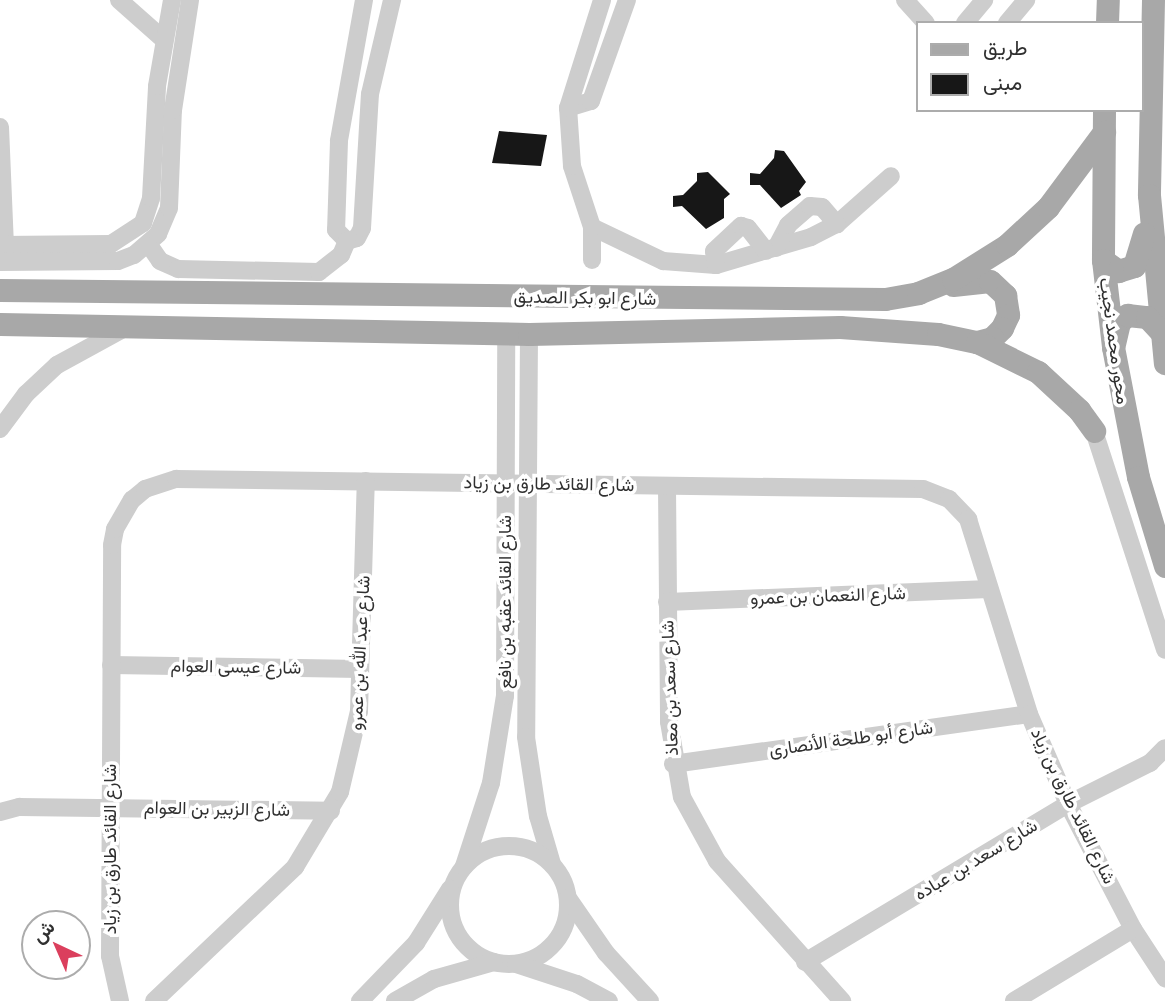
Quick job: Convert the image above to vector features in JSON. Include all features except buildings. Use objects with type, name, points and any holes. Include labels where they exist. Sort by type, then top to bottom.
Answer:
[{"type":"main road","points":[[1107,21],[1108,0]]},
{"type":"main road","points":[[1153,0],[1149,195],[1165,363]]},
{"type":"main road","name":"محور محمد نجيب","points":[[1104,121],[1103,260],[1113,347],[1139,477],[1165,566]]},
{"type":"main road","name":"شارع ابو بكر الصديق","points":[[0,290],[845,301],[885,299],[934,286],[975,268],[1032,224],[1104,121]]},
{"type":"main road","points":[[1103,260],[1118,271],[1127,270],[1140,260],[1149,195]]},
{"type":"main road","points":[[934,286],[990,281],[1001,289],[1009,308],[1006,322],[992,338],[977,342]]},
{"type":"main road","points":[[232,293],[233,327]]},
{"type":"main road","points":[[1113,347],[1119,322],[1127,315],[1147,317],[1160,331]]},
{"type":"main road","name":"شارع ابو بكر الصديق","points":[[0,324],[529,334],[840,327],[977,342],[1038,372],[1079,410],[1094,431]]},
{"type":"street","points":[[119,0],[138,20],[164,40]]},
{"type":"street","points":[[364,0],[345,93],[337,224],[338,235],[347,241],[358,238],[362,223],[370,94],[392,0]]},
{"type":"street","points":[[592,260],[592,227],[572,166],[568,108],[602,0]]},
{"type":"street","points":[[568,108],[591,101],[627,0]]},
{"type":"street","points":[[905,0],[924,21]]},
{"type":"street","points":[[967,21],[984,0]]},
{"type":"street","points":[[1009,21],[1026,0]]},
{"type":"street","points":[[138,20],[155,18],[180,3]]},
{"type":"street","points":[[2,251],[111,244],[143,223],[151,198],[157,86],[164,40],[180,3]]},
{"type":"street","points":[[2,251],[109,262],[149,245],[165,222],[169,208],[180,3]]},
{"type":"street","points":[[0,127],[2,251]]},
{"type":"street","points":[[592,227],[663,261],[716,265],[771,250],[837,224],[891,176]]},
{"type":"street","points":[[771,250],[788,225],[810,206],[822,207],[837,224]]},
{"type":"street","points":[[337,224],[352,215],[362,223]]},
{"type":"street","points":[[716,265],[714,251],[741,226],[748,228],[771,250]]},
{"type":"street","points":[[149,245],[160,261],[178,269],[319,272],[341,256],[347,241]]},
{"type":"street","points":[[1,428],[26,394],[57,365],[92,342],[131,325]]},
{"type":"street","name":"شارع القائد عقبه بن نافع","points":[[464,866],[491,783],[505,696],[506,333]]},
{"type":"street","name":"شارع القائد عقبه بن نافع","points":[[529,334],[526,737],[538,816],[552,864]]},
{"type":"street","points":[[0,402],[1,428]]},
{"type":"street","points":[[1094,431],[1165,650]]},
{"type":"street","name":"شارع القائد طارق بن زياد","points":[[120,1001],[110,956],[111,665],[115,529],[132,500],[145,489],[176,479],[923,489],[949,499],[968,519],[1030,714],[1068,804],[1133,929],[1165,978]]},
{"type":"street","name":"شارع عبد الله بن عمرو","points":[[155,1001],[295,867],[331,811],[357,733],[366,481]]},
{"type":"street","name":"شارع سعد بن معاذ","points":[[667,486],[667,602],[673,764],[703,841],[805,962],[842,1001]]},
{"type":"street","name":"شارع النعمان بن عمرو","points":[[667,602],[989,589]]},
{"type":"street","name":"شارع عيسى العوام","points":[[111,665],[360,669]]},
{"type":"street","name":"شارع أبو طلحة الأنصارى","points":[[673,764],[1030,714]]},
{"type":"street","name":"شارع سعد بن عباده","points":[[805,962],[1068,804],[1157,762],[1165,748]]},
{"type":"street","name":"شارع الزبير بن العوام","points":[[0,798],[19,807]]},
{"type":"street","name":"شارع الزبير بن العوام","points":[[0,812],[19,807],[331,811]]},
{"type":"street","points":[[360,1001],[415,943],[464,866],[479,854],[517,846],[552,864],[568,898],[606,953],[650,1001]]},
{"type":"street","points":[[454,883],[450,903],[457,931],[476,954],[494,962],[513,964],[577,984],[609,1001]]},
{"type":"street","points":[[513,964],[531,959],[560,935],[568,898]]},
{"type":"street","points":[[1014,1001],[1133,929]]},
{"type":"street","points":[[396,1001],[434,979],[494,962]]}]
